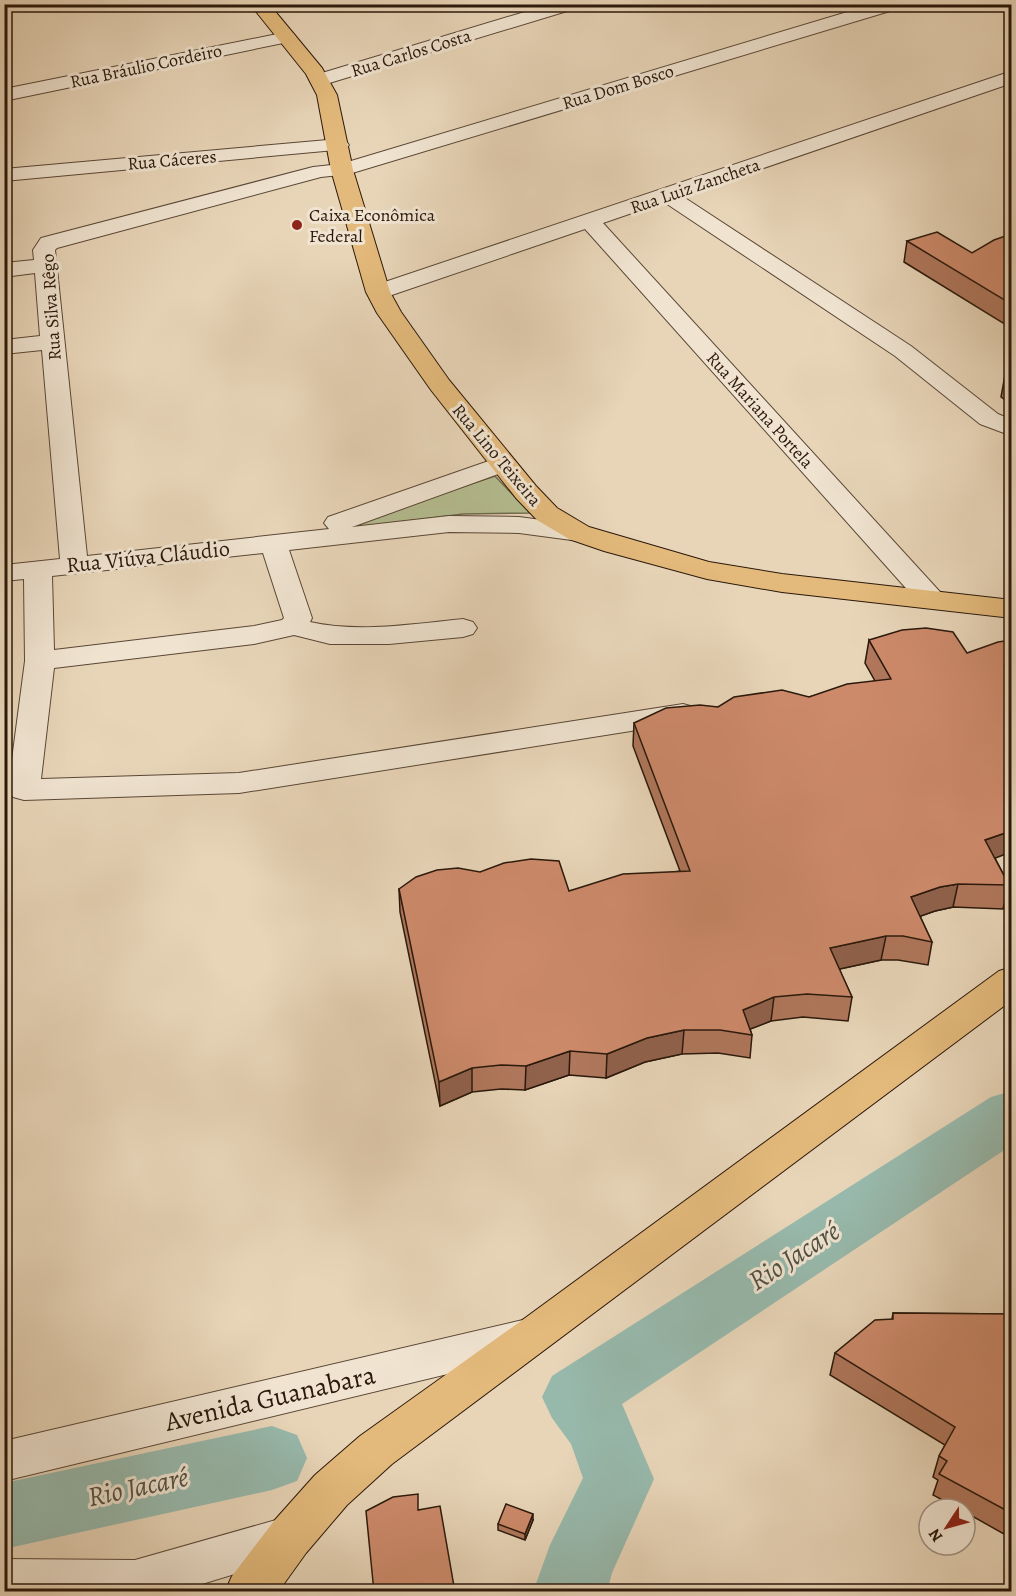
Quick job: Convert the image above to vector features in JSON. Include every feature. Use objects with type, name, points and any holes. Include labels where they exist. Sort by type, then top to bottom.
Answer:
[{"type":"main road","name":"Rua Lino Teixeira","points":[[259,4],[319,81],[332,111],[342,170],[378,292],[402,334],[503,464],[547,514],[579,533],[653,556],[743,577],[1011,609]]},
{"type":"main road","points":[[249,1592],[290,1537],[331,1490],[376,1450],[527,1341],[1011,980]]},
{"type":"street","name":"Rua Carlos Costa","points":[[319,81],[571,4]]},
{"type":"street","name":"Rua Dom Bosco","points":[[342,170],[894,4]]},
{"type":"street","name":"Rua Bráulio Cordeiro","points":[[4,95],[287,38]]},
{"type":"street","name":"Rua Luiz Zancheta","points":[[378,292],[1011,77]]},
{"type":"street","name":"Rua Cáceres","points":[[4,175],[339,145]]},
{"type":"street","name":"Rua Silva Rêgo","points":[[75,565],[44,250],[50,243],[65,237],[320,171],[342,170]]},
{"type":"street","points":[[667,195],[903,351],[989,419],[1011,429]]},
{"type":"street","name":"Rua Mariana Portela","points":[[589,221],[931,599]]},
{"type":"street","points":[[4,270],[45,266]]},
{"type":"street","points":[[4,347],[53,342]]},
{"type":"street","points":[[282,541],[503,464]]},
{"type":"street","points":[[282,541],[469,523],[519,525],[579,533]]},
{"type":"street","points":[[282,541],[298,618],[292,626]]},
{"type":"street","name":"Rua Viúva Cláudio","points":[[4,573],[282,541]]},
{"type":"street","points":[[38,569],[40,661],[14,791],[239,783],[466,746],[705,711]]},
{"type":"street","points":[[40,661],[254,635],[292,626],[330,635],[389,635],[463,628]]},
{"type":"street","name":"Avenida Guanabara","points":[[4,1461],[527,1341]]},
{"type":"street","points":[[4,1581],[140,1587],[290,1537]]},
{"type":"green space","points":[[495,476],[530,513],[463,514],[352,528],[349,525]]},
{"type":"building","points":[[937,232],[972,253],[994,240],[1011,234],[1011,304],[907,241]]},
{"type":"building","points":[[926,628],[953,632],[967,653],[1011,640],[1011,831],[985,840],[1009,885],[958,884],[940,887],[911,897],[932,942],[903,936],[886,936],[830,948],[852,997],[807,994],[774,997],[743,1010],[752,1035],[720,1030],[684,1030],[647,1038],[607,1054],[570,1051],[526,1066],[501,1065],[472,1068],[439,1082],[399,889],[416,877],[437,870],[458,868],[480,872],[504,863],[531,859],[559,861],[569,891],[623,874],[690,871],[634,723],[666,708],[700,705],[718,707],[734,697],[782,690],[809,697],[847,684],[891,679],[869,640],[902,630]]},
{"type":"building","points":[[893,1313],[1011,1314],[1011,1513],[939,1474],[947,1461],[939,1456],[955,1427],[835,1353],[875,1320],[893,1319]]},
{"type":"building","points":[[418,1494],[418,1510],[440,1506],[455,1592],[374,1592],[366,1511],[393,1497]]},
{"type":"building","points":[[506,1504],[533,1514],[525,1534],[498,1524]]},
{"type":"waterway","name":"Rio Jacaré","points":[[570,1592],[576,1570],[619,1479],[599,1427],[576,1397],[1012,1114]]},
{"type":"waterway","name":"Rio Jacaré","points":[[4,1516],[272,1458]]},
{"type":"place","name":"Caixa Econômica Federal","points":[[297,225]]}]
